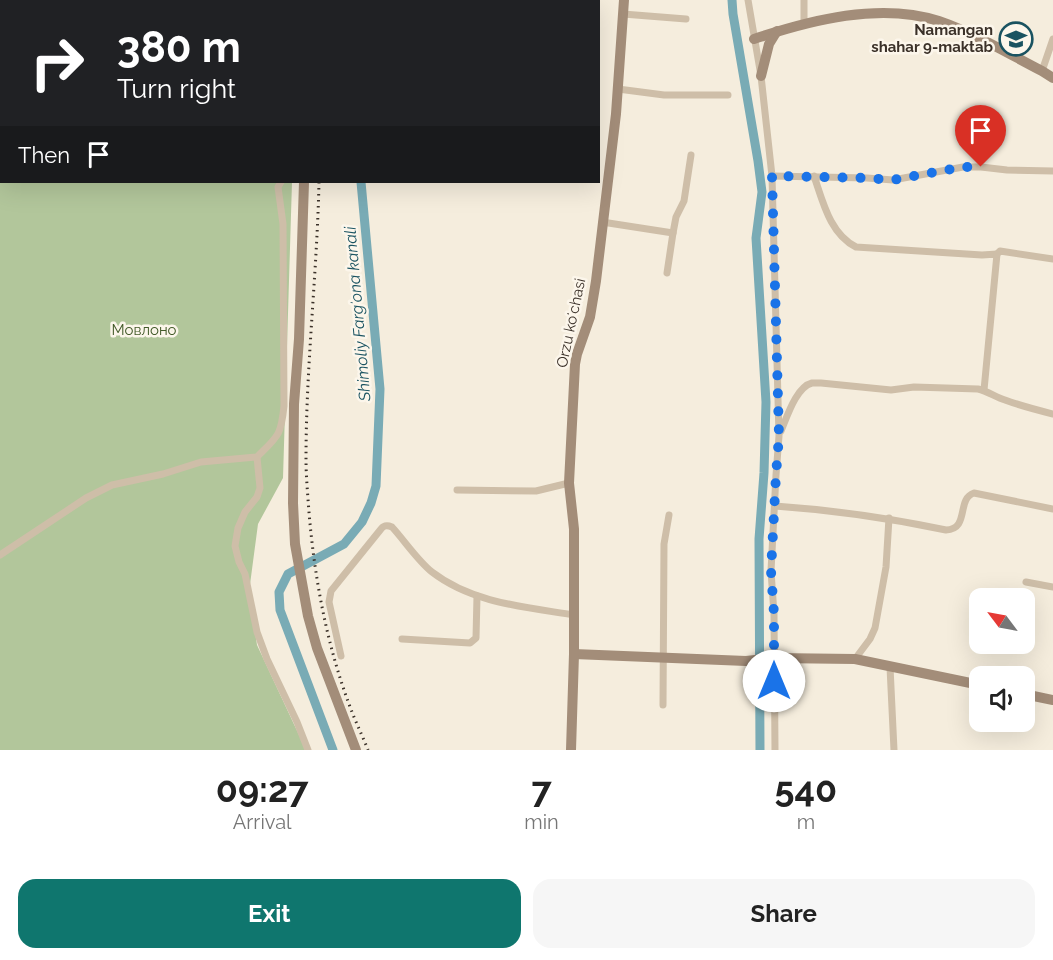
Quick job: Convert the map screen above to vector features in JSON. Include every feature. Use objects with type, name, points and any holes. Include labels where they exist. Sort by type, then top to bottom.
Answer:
[{"type":"street","name":"Orzu koʻchasi","points":[[571,750],[574,529],[569,483],[575,364],[592,306],[618,89],[624,0]]},
{"type":"street","points":[[748,0],[761,76],[772,176],[779,436],[771,571],[774,614],[775,750]]},
{"type":"street","points":[[804,0],[804,24]]},
{"type":"street","points":[[754,39],[804,24],[857,14],[888,12],[937,21],[961,30],[1053,78]]},
{"type":"street","points":[[623,14],[686,20]]},
{"type":"street","points":[[761,76],[769,44],[777,31]]},
{"type":"street","points":[[1042,71],[1053,39]]},
{"type":"street","points":[[618,89],[664,95],[728,95]]},
{"type":"street","points":[[667,273],[676,217],[684,201],[691,155]]},
{"type":"street","points":[[772,176],[893,180],[963,167],[1053,171]]},
{"type":"street","points":[[814,176],[828,217],[847,242],[856,247],[982,255],[997,254],[1000,251],[1053,259]]},
{"type":"street","points":[[0,555],[86,498],[112,485],[163,474],[201,462],[257,457],[277,437],[284,406],[283,224],[278,187],[280,183]]},
{"type":"street","points":[[304,183],[299,339],[294,404],[295,544],[308,616],[317,648],[356,750]]},
{"type":"street","points":[[603,222],[673,233]]},
{"type":"street","points":[[984,390],[997,254]]},
{"type":"street","points":[[779,436],[796,397],[802,388],[811,383],[891,390],[914,387],[978,389],[1015,404],[1053,414]]},
{"type":"street","points":[[257,457],[260,493],[244,512],[235,546],[245,574],[258,632],[267,659],[308,750]]},
{"type":"street","points":[[457,490],[536,491],[569,483]]},
{"type":"street","points":[[775,506],[815,508],[889,518],[946,530],[956,527],[961,520],[966,498],[974,493],[1053,509]]},
{"type":"street","points":[[663,705],[664,544],[669,515]]},
{"type":"street","points":[[855,659],[875,628],[886,567],[889,518]]},
{"type":"street","points":[[341,656],[329,602],[332,591],[384,526],[388,525],[430,571],[451,585],[477,596],[574,615]]},
{"type":"street","points":[[1026,582],[1053,587]]},
{"type":"street","points":[[402,639],[470,643],[476,638],[477,596]]},
{"type":"street","points":[[574,654],[746,661],[774,658],[855,659],[969,683]]},
{"type":"street","points":[[890,667],[894,750]]},
{"type":"street","points":[[1035,696],[1053,700]]},
{"type":"green space","name":"Мовлоно","points":[[0,183],[292,183],[283,478],[258,524],[249,592],[257,645],[306,750],[0,750]]},
{"type":"waterway","points":[[732,0],[762,192],[756,238],[766,402],[759,539],[760,750]]},
{"type":"waterway","name":"Shimoliy Fargʻona kanali","points":[[333,750],[280,610],[279,592],[288,574],[344,544],[362,522],[376,486],[380,389],[361,183]]},
{"type":"railway","points":[[319,183],[306,424],[310,526],[317,580],[328,634],[343,687],[368,750]]},
{"type":"place","name":"Namangan shahar 9-maktab","points":[[1016,39]]},
{"type":"route","points":[[774,681],[774,614],[771,571],[779,436],[772,176],[893,180],[963,167],[981,167]]}]
